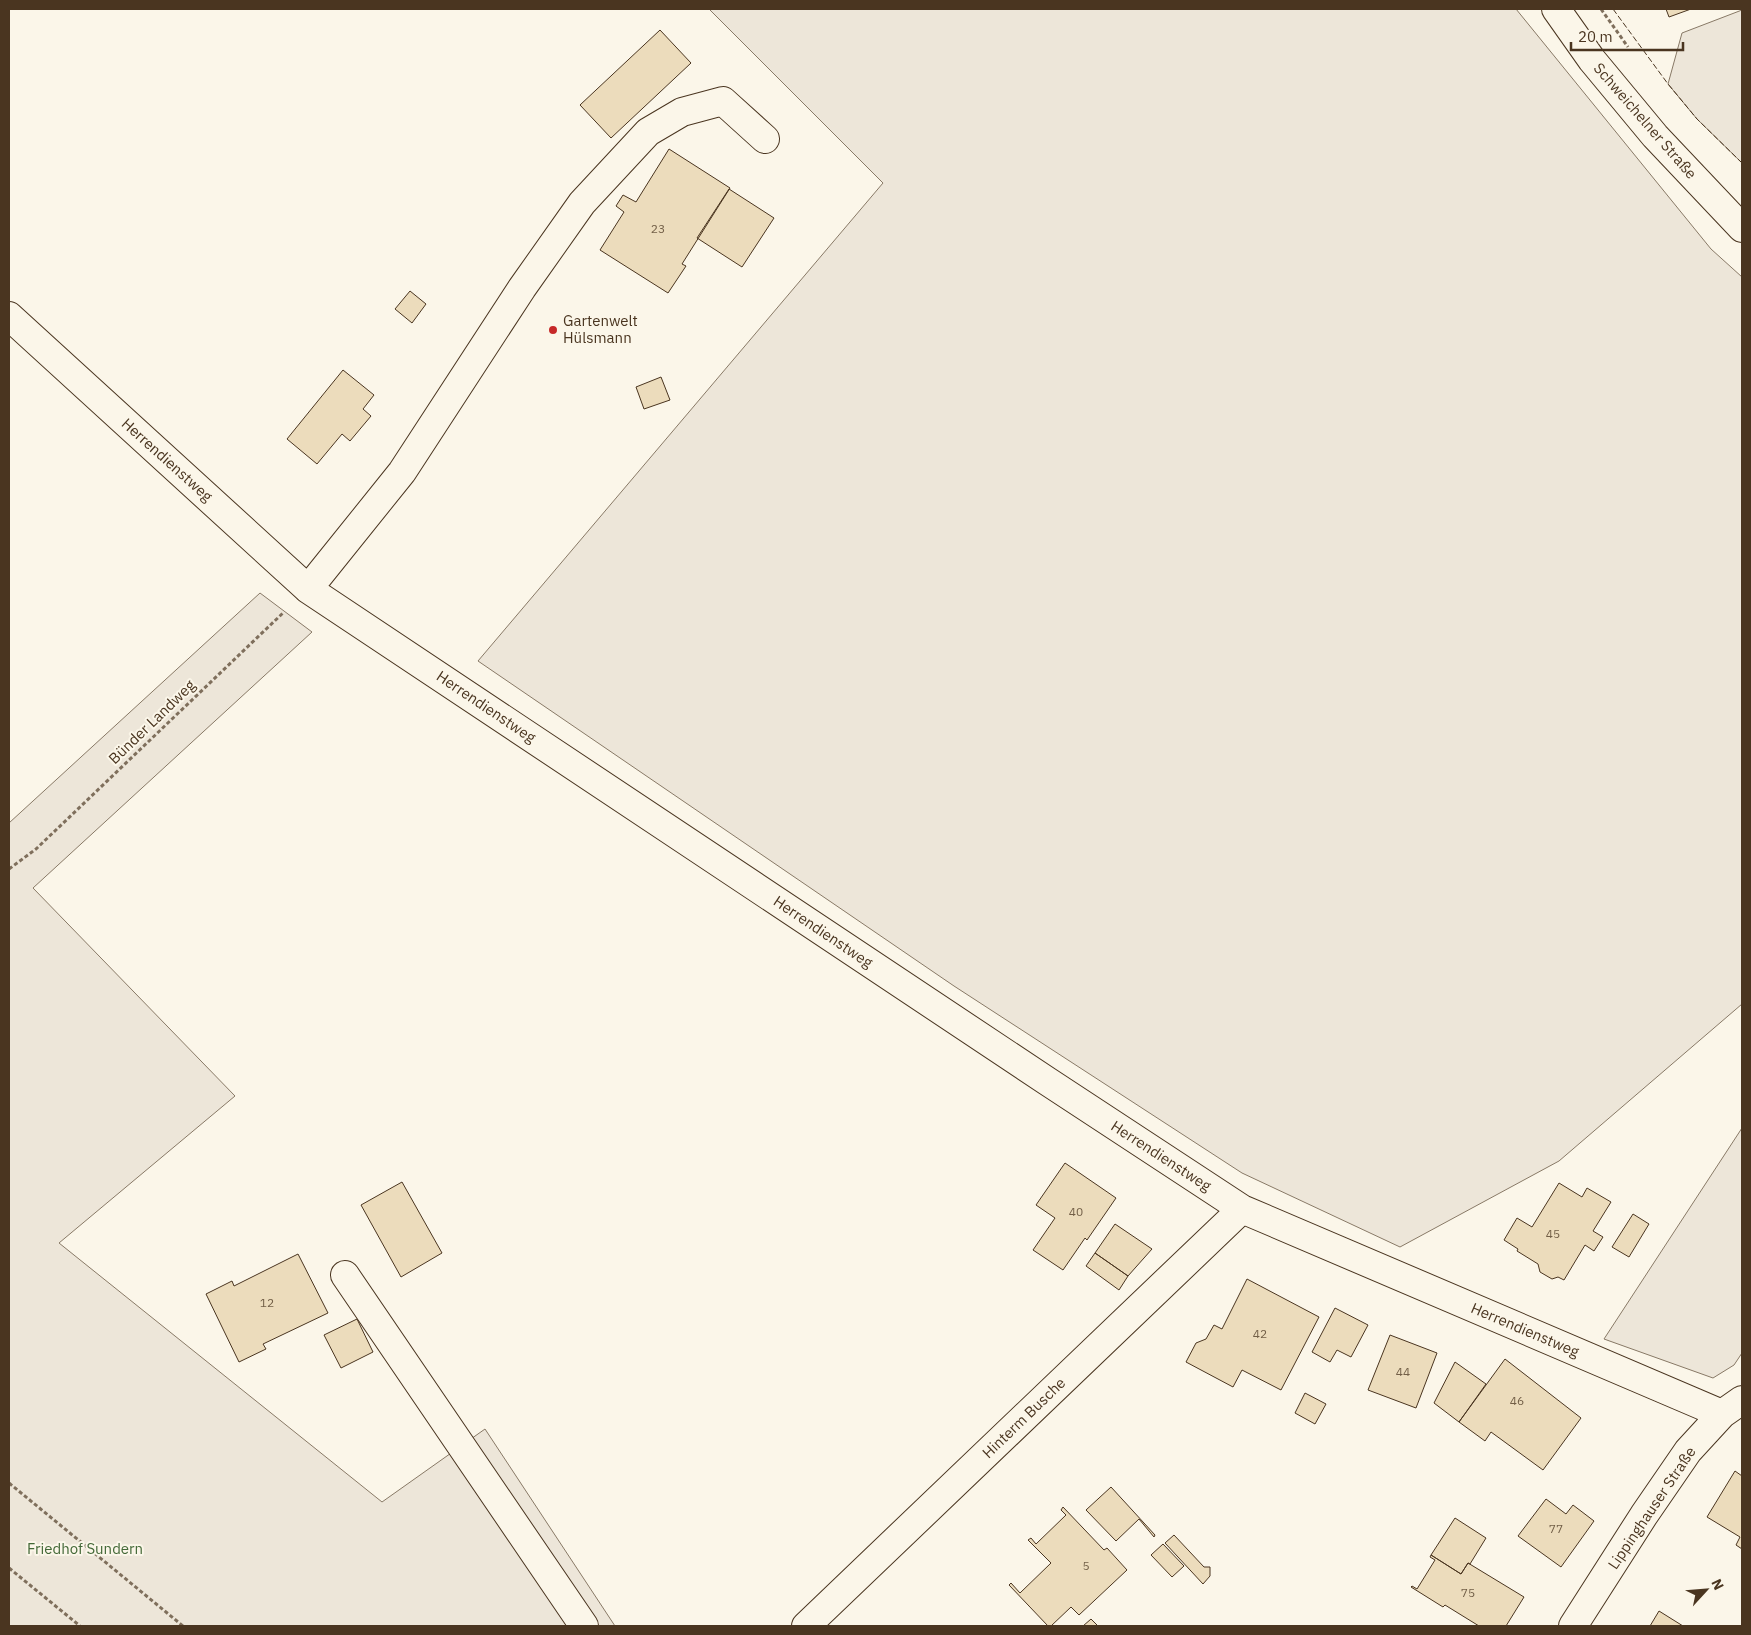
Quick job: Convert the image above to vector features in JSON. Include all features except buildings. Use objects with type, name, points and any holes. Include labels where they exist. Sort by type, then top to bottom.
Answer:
[{"type":"street","name":"Schweichelner Straße","points":[[1556,9],[1592,60],[1649,129],[1742,228]]},
{"type":"street","points":[[308,589],[402,472],[522,288],[582,203],[648,132],[682,112],[723,101],[765,139]]},
{"type":"street","name":"Herrendienstweg","points":[[9,316],[308,589],[1242,1209],[1737,1404]]},
{"type":"street","name":"Hinterm Busche","points":[[806,1626],[1242,1209]]},
{"type":"street","points":[[345,1275],[584,1626]]},
{"type":"street","name":"Lippinghauser Straße","points":[[1574,1626],[1644,1515],[1688,1451],[1737,1404]]},
{"type":"path","name":"Bünder Landweg","points":[[9,869],[36,849],[308,589]]},
{"type":"path","points":[[9,1483],[183,1626]]},
{"type":"path","points":[[9,1568],[80,1626]]},
{"type":"green space","points":[[709,9],[1516,9],[1711,249],[1742,277],[1742,1004],[1559,1161],[1400,1247],[1242,1173],[954,986],[478,661],[883,183]]},
{"type":"green space","points":[[1742,10],[1742,163],[1697,119],[1668,84],[1682,33]]},
{"type":"green space","name":"Friedhof Sundern","points":[[260,593],[312,632],[33,888],[235,1096],[59,1243],[382,1502],[485,1429],[615,1626],[9,1626],[9,823]]},
{"type":"green space","points":[[1742,1128],[1742,1353],[1734,1365],[1713,1378],[1604,1339]]},
{"type":"fence","points":[[1613,9],[1668,84],[1697,119],[1742,163]]},
{"type":"place","name":"Gartenwelt Hülsmann","points":[[553,330]]}]
